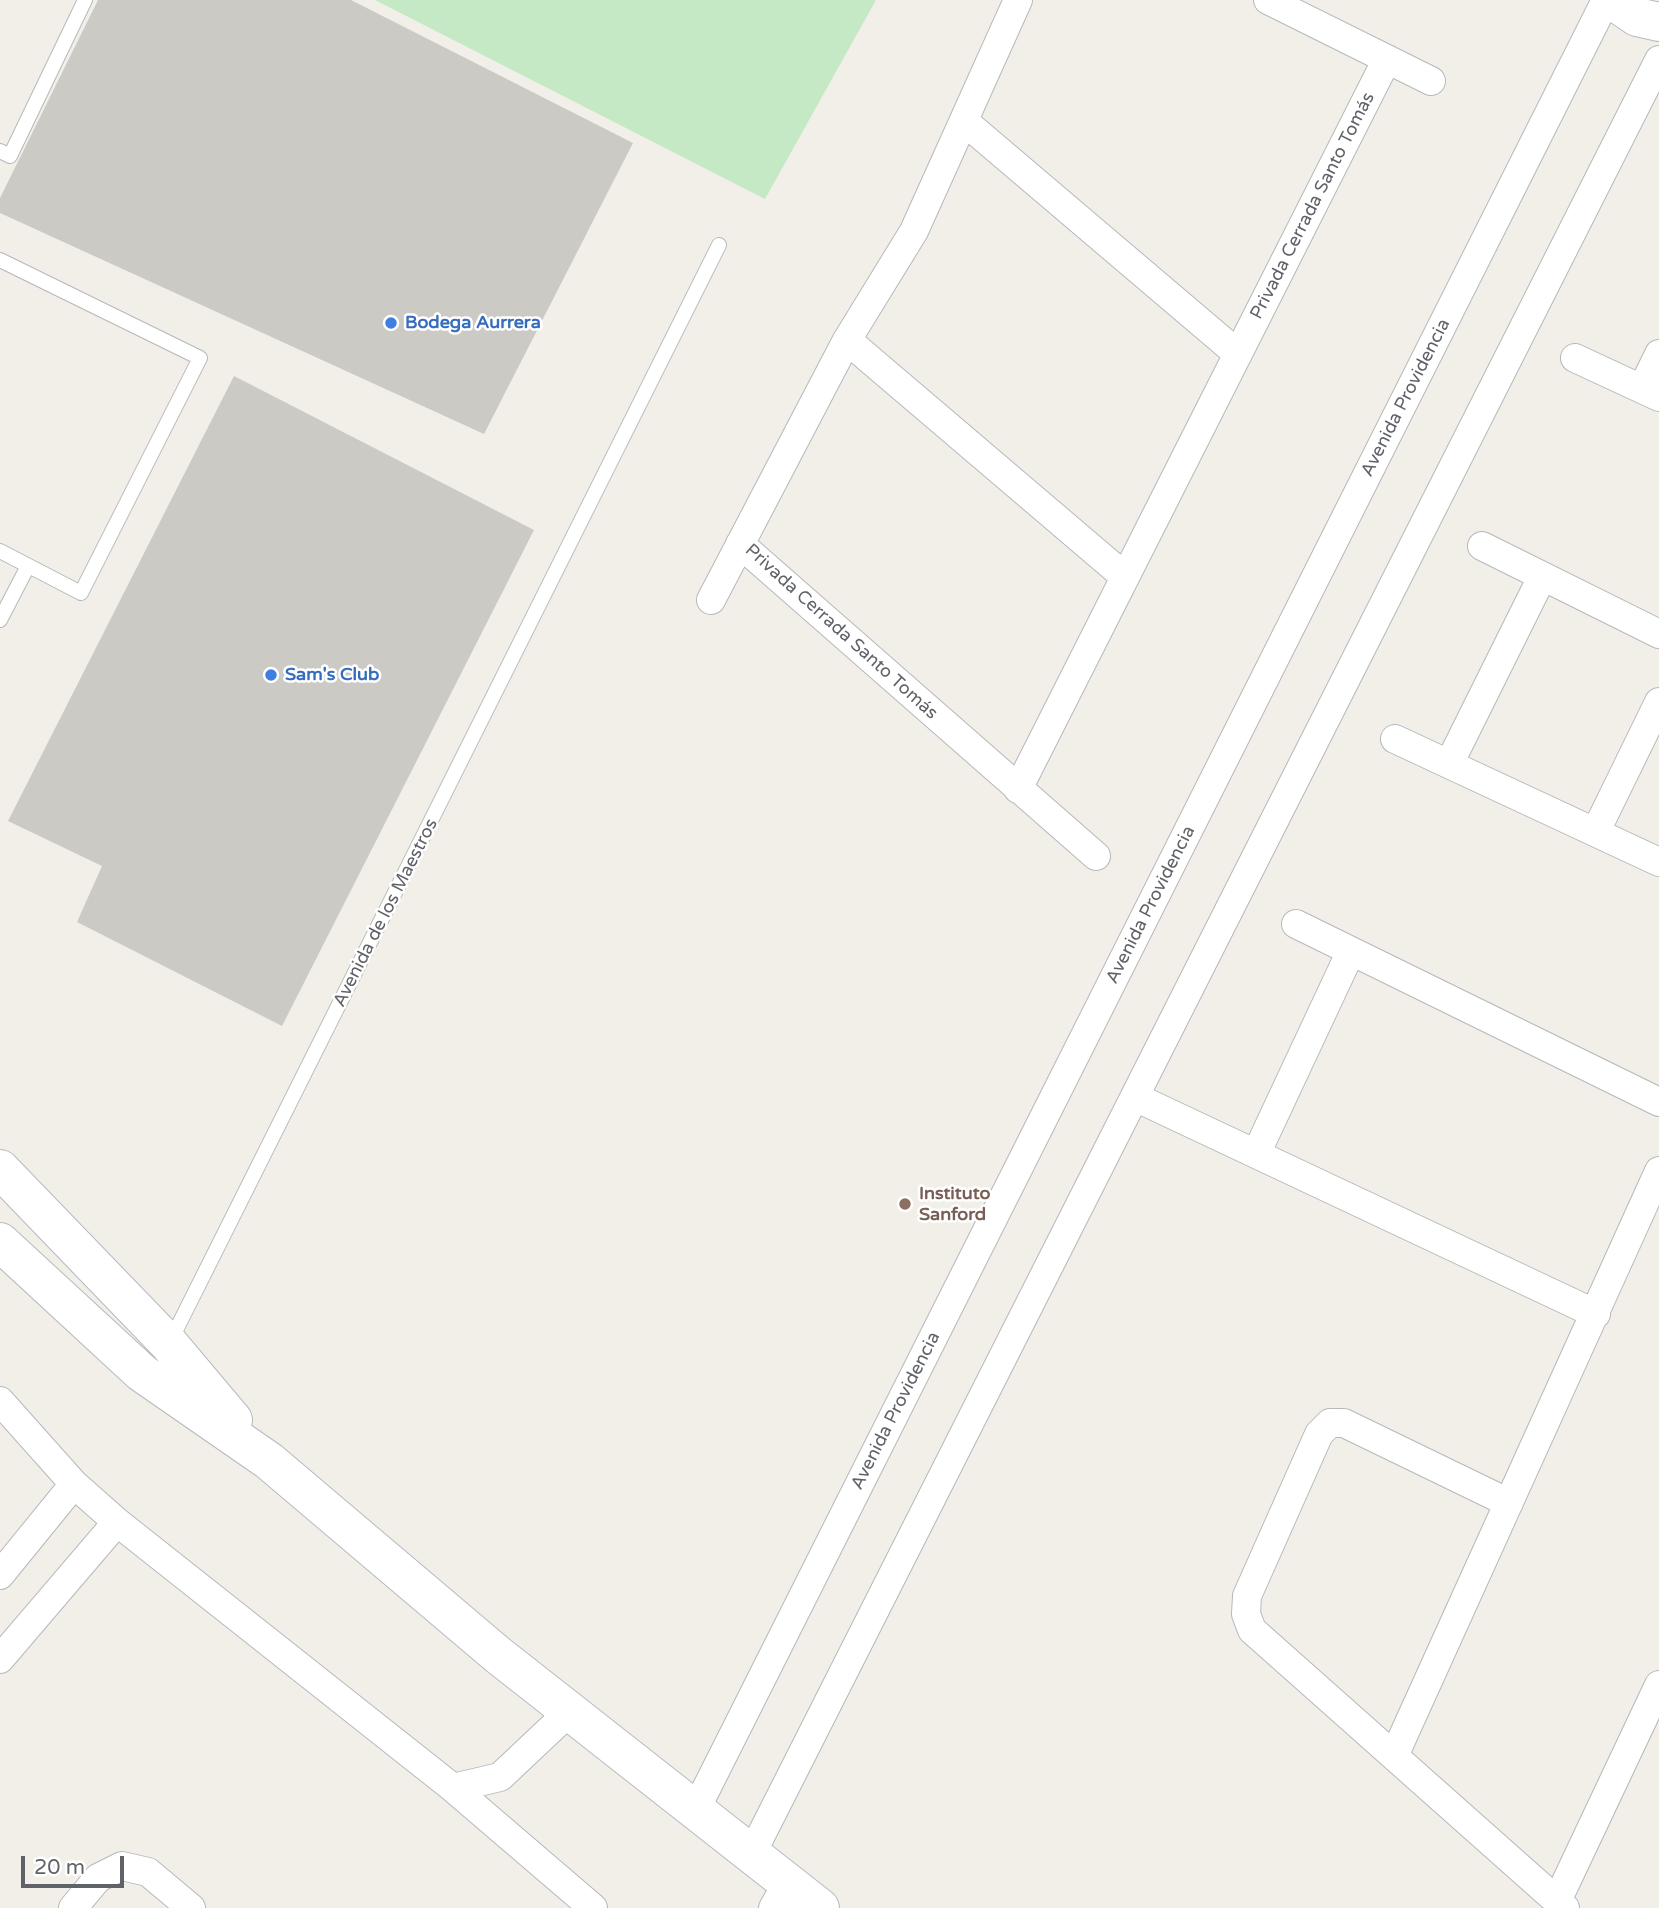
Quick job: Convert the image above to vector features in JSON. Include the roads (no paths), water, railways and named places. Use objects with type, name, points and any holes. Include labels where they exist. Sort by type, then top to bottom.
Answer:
[{"type":"main road","points":[[1612,0],[1637,17],[1659,22]]},
{"type":"main road","points":[[0,1169],[169,1345],[268,1461]]},
{"type":"main road","points":[[0,1242],[142,1373],[268,1461],[498,1655],[752,1853],[780,1895],[820,1908]]},
{"type":"street","name":"Privada Cerrada Santo Tomás","points":[[1018,0],[914,230],[847,340],[740,544],[1096,856]]},
{"type":"street","points":[[1268,0],[1431,81]]},
{"type":"street","name":"Avenida Providencia","points":[[696,1809],[1606,0]]},
{"type":"street","name":"Privada Cerrada Santo Tomás","points":[[1018,789],[1387,59]]},
{"type":"street","points":[[752,1853],[1659,60]]},
{"type":"street","points":[[965,122],[1238,354]]},
{"type":"street","points":[[847,340],[1124,576]]},
{"type":"street","points":[[1574,358],[1651,393],[1659,354]]},
{"type":"street","points":[[711,600],[740,544]]},
{"type":"street","points":[[1482,546],[1659,634]]},
{"type":"street","points":[[1449,764],[1542,577]]},
{"type":"street","points":[[1596,831],[1659,702]]},
{"type":"street","points":[[1395,739],[1659,862]]},
{"type":"street","points":[[1296,924],[1659,1102]]},
{"type":"street","points":[[1256,1154],[1351,951]]},
{"type":"street","points":[[1135,1097],[1596,1314]]},
{"type":"street","points":[[1394,1756],[1659,1171]]},
{"type":"street","points":[[0,1401],[74,1484],[117,1522],[453,1788],[593,1908]]},
{"type":"street","points":[[1509,1503],[1344,1423],[1330,1423],[1319,1434],[1247,1596],[1245,1614],[1252,1630],[1561,1904],[1659,1685]]},
{"type":"street","points":[[0,1575],[74,1484]]},
{"type":"street","points":[[0,1659],[117,1522]]},
{"type":"street","points":[[453,1788],[500,1777],[570,1711]]},
{"type":"street","points":[[73,1908],[98,1878],[122,1866],[148,1872],[191,1908]]},
{"type":"lane","points":[[0,151],[10,156],[85,0]]},
{"type":"lane","name":"Avenida de los Maestros","points":[[169,1345],[719,245]]},
{"type":"lane","points":[[0,551],[81,593],[200,358],[2,267]]},
{"type":"lane","points":[[0,620],[28,566]]},
{"type":"place","name":"Bodega Aurrera","points":[[391,323]]},
{"type":"place","name":"Sam's Club","points":[[271,675]]},
{"type":"place","name":"Instituto Sanford","points":[[905,1204]]}]
